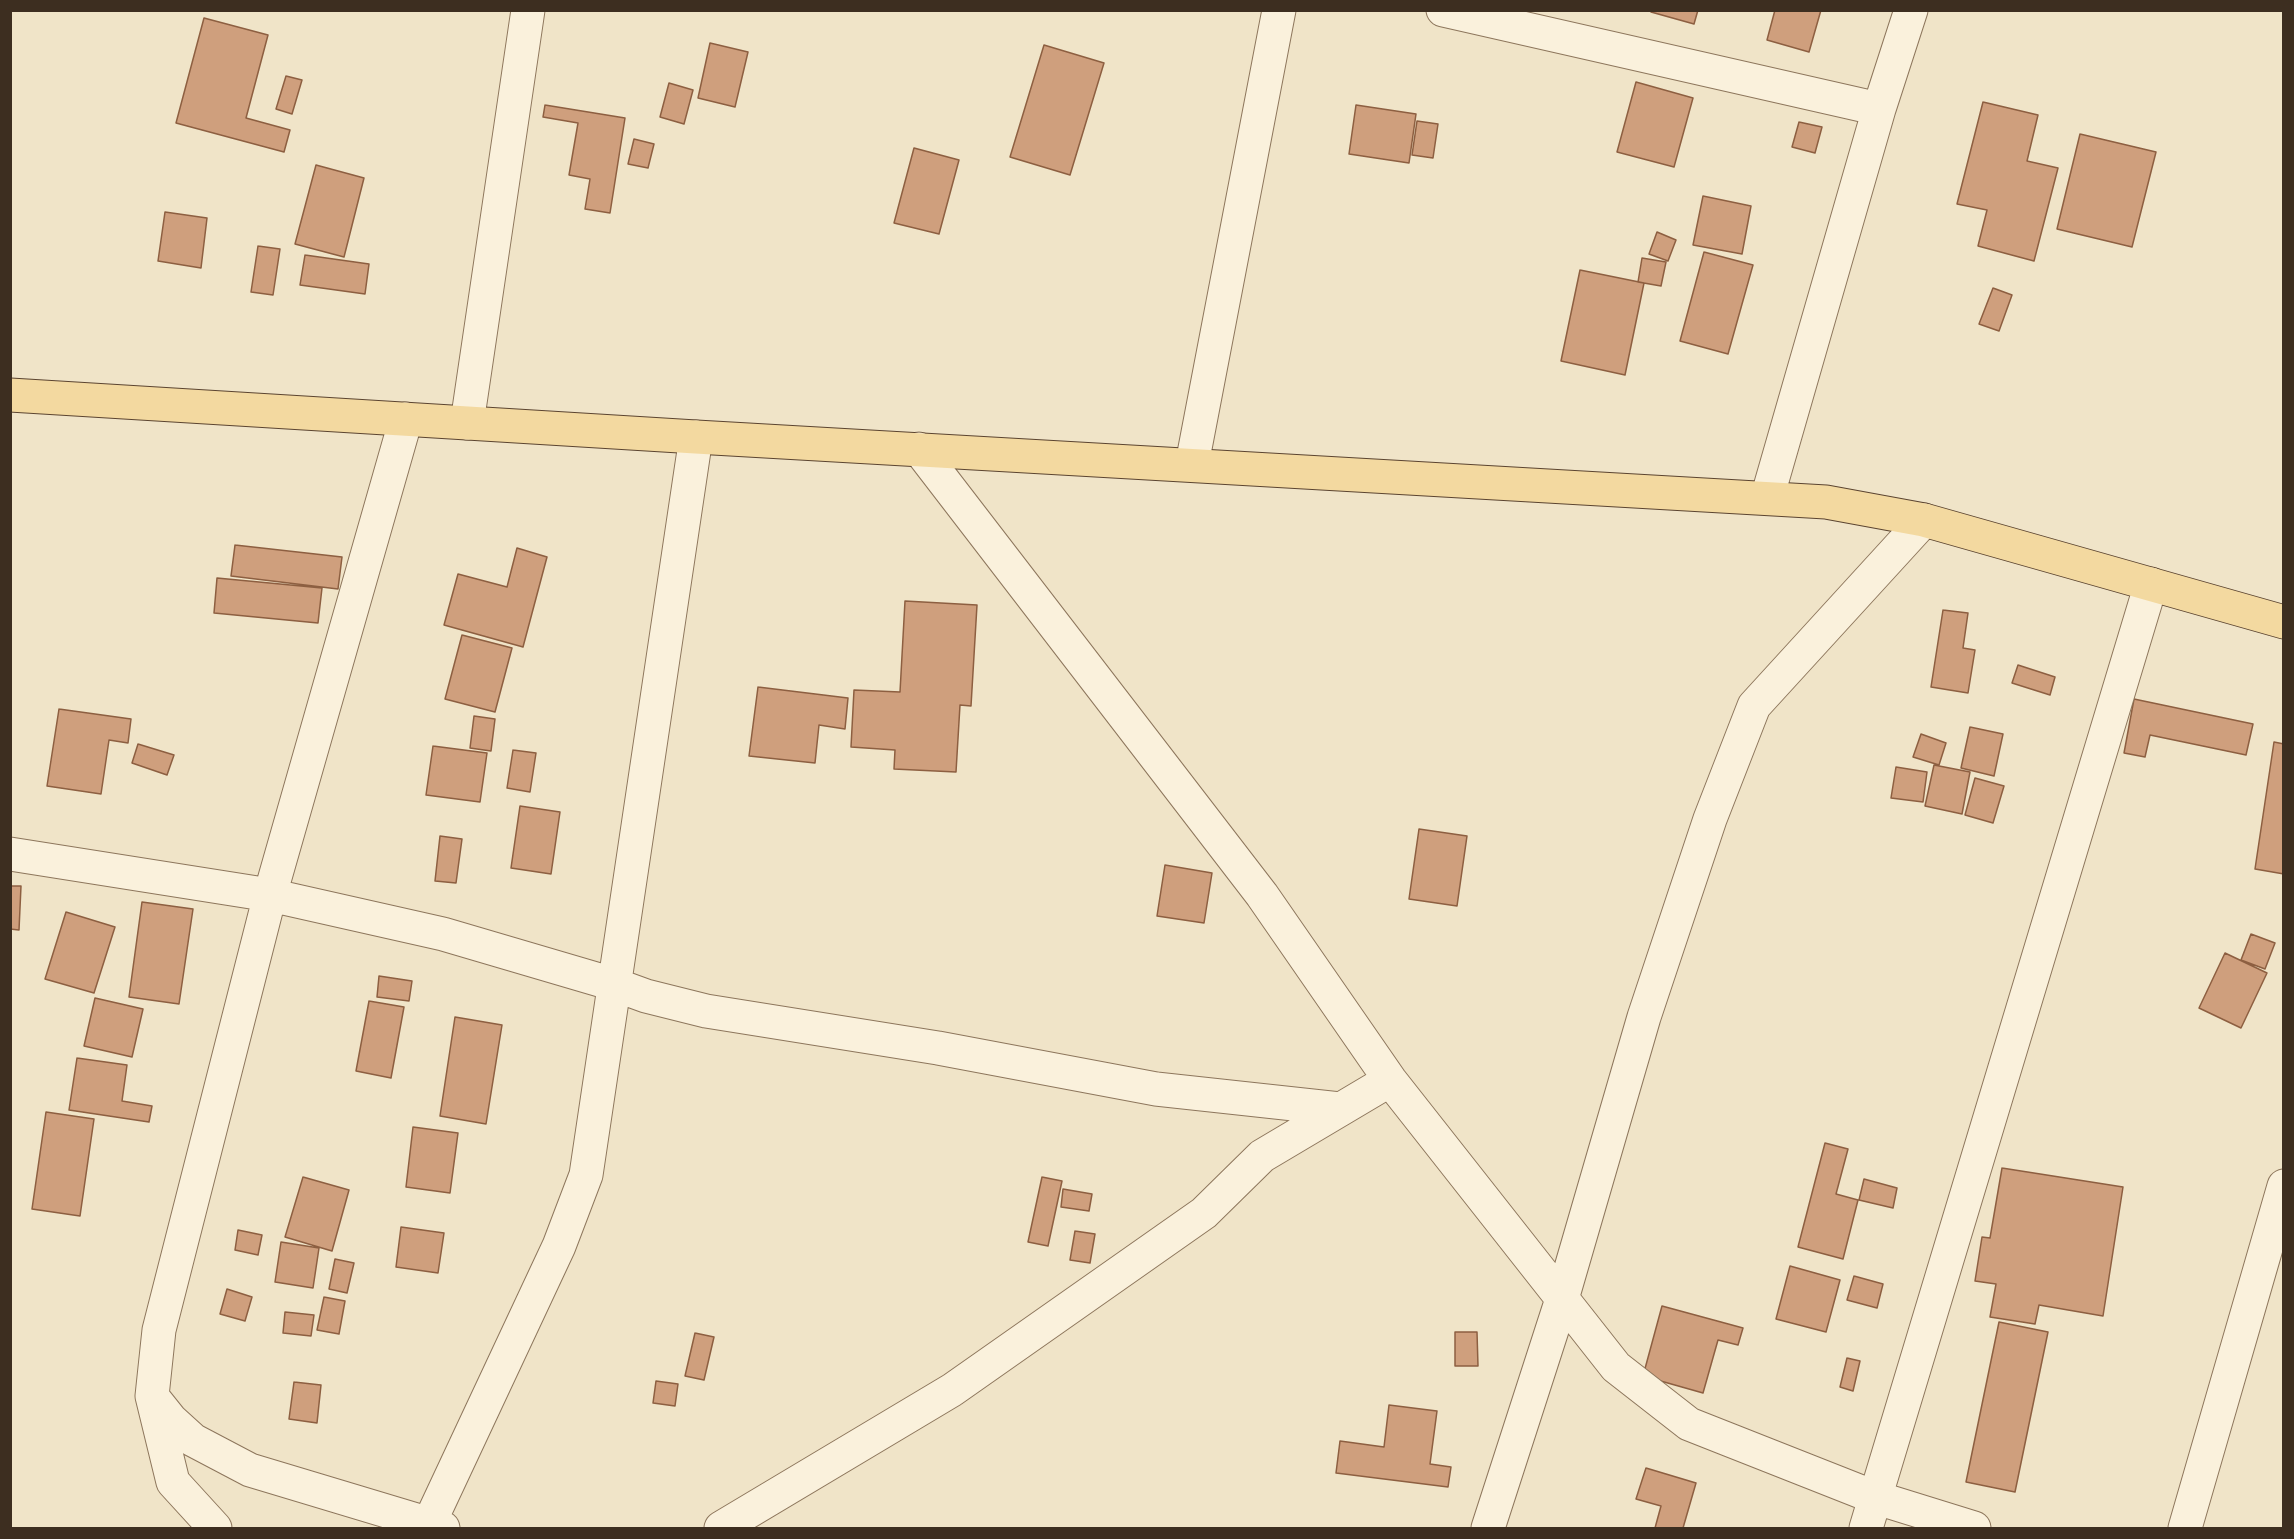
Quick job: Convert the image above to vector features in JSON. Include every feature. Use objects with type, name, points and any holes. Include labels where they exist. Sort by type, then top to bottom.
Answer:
[{"type":"main road","points":[[10,395],[1826,502],[1924,520],[2283,621]]},
{"type":"street","points":[[467,423],[528,10]]},
{"type":"street","points":[[1192,464],[1280,10]]},
{"type":"street","points":[[1443,10],[1879,109]]},
{"type":"street","points":[[1767,498],[1879,109],[1911,10]]},
{"type":"street","points":[[215,1528],[172,1482],[152,1396],[159,1330],[270,894],[406,418]]},
{"type":"street","points":[[152,1396],[171,1420],[193,1440],[250,1470],[433,1527],[559,1246],[586,1175],[696,437]]},
{"type":"street","points":[[919,449],[1262,895],[1390,1080],[1616,1367],[1689,1424],[1874,1497],[1974,1528]]},
{"type":"street","points":[[1488,1528],[1562,1299],[1644,1017],[1710,819],[1754,706],[1924,520]]},
{"type":"street","points":[[1866,1528],[2151,584]]},
{"type":"street","points":[[10,854],[270,894],[443,934],[613,984],[646,996],[706,1011],[938,1048],[1155,1089],[1340,1109]]},
{"type":"street","points":[[721,1528],[952,1390],[1204,1214],[1262,1156],[1390,1080]]},
{"type":"street","points":[[2185,1528],[2283,1186]]},
{"type":"building","points":[[1651,10],[1698,10],[1694,24],[1651,12]]},
{"type":"building","points":[[1775,10],[1821,10],[1809,52],[1767,40]]},
{"type":"building","points":[[204,18],[268,35],[246,118],[290,130],[284,152],[176,123]]},
{"type":"building","points":[[710,43],[748,52],[735,107],[698,98]]},
{"type":"building","points":[[1044,45],[1104,63],[1070,175],[1010,157]]},
{"type":"building","points":[[286,76],[302,80],[292,114],[276,109]]},
{"type":"building","points":[[1636,82],[1693,98],[1674,167],[1617,152]]},
{"type":"building","points":[[669,83],[693,90],[684,124],[660,117]]},
{"type":"building","points":[[1983,102],[2038,115],[2027,161],[2058,168],[2034,261],[1978,246],[1987,210],[1957,204]]},
{"type":"building","points":[[545,105],[625,118],[610,213],[585,209],[590,179],[569,175],[578,123],[543,117]]},
{"type":"building","points":[[1356,105],[1416,114],[1409,163],[1349,154]]},
{"type":"building","points":[[1417,121],[1438,124],[1433,158],[1412,155]]},
{"type":"building","points":[[1799,122],[1822,127],[1815,153],[1792,147]]},
{"type":"building","points":[[2080,134],[2156,152],[2132,247],[2057,229]]},
{"type":"building","points":[[634,139],[654,144],[648,168],[628,164]]},
{"type":"building","points":[[914,148],[959,160],[939,234],[894,223]]},
{"type":"building","points":[[316,165],[364,178],[344,257],[295,244]]},
{"type":"building","points":[[1703,196],[1751,206],[1742,254],[1693,245]]},
{"type":"building","points":[[165,212],[207,218],[201,268],[158,261]]},
{"type":"building","points":[[1657,232],[1676,240],[1668,261],[1649,254]]},
{"type":"building","points":[[258,246],[280,249],[273,295],[251,292]]},
{"type":"building","points":[[1704,252],[1753,265],[1728,354],[1680,341]]},
{"type":"building","points":[[305,255],[369,264],[365,294],[300,285]]},
{"type":"building","points":[[1642,258],[1666,262],[1661,286],[1638,282]]},
{"type":"building","points":[[1580,270],[1644,283],[1625,375],[1561,361]]},
{"type":"building","points":[[1993,288],[2012,295],[1999,331],[1979,324]]},
{"type":"building","points":[[235,545],[342,557],[338,589],[231,576]]},
{"type":"building","points":[[517,548],[547,557],[523,647],[444,625],[458,574],[507,587]]},
{"type":"building","points":[[217,578],[322,588],[318,623],[214,613]]},
{"type":"building","points":[[905,601],[977,605],[971,706],[960,705],[956,772],[894,769],[895,750],[851,747],[854,690],[900,692]]},
{"type":"building","points":[[1943,610],[1968,613],[1963,648],[1975,650],[1968,693],[1931,687]]},
{"type":"building","points":[[462,635],[512,648],[495,712],[445,699]]},
{"type":"building","points":[[2018,665],[2055,677],[2050,695],[2012,683]]},
{"type":"building","points":[[758,687],[848,698],[845,729],[819,725],[815,763],[749,756]]},
{"type":"building","points":[[2134,699],[2253,724],[2246,755],[2150,735],[2145,757],[2124,753]]},
{"type":"building","points":[[59,709],[131,719],[128,743],[109,740],[101,794],[47,786]]},
{"type":"building","points":[[474,716],[495,719],[491,751],[470,748]]},
{"type":"building","points":[[1970,727],[2003,734],[1994,776],[1961,768]]},
{"type":"building","points":[[1921,734],[1946,743],[1939,765],[1913,757]]},
{"type":"building","points":[[2274,742],[2284,744],[2284,874],[2255,869]]},
{"type":"building","points":[[138,744],[174,755],[167,775],[132,763]]},
{"type":"building","points":[[433,746],[487,753],[480,802],[426,795]]},
{"type":"building","points":[[513,750],[536,753],[530,792],[507,788]]},
{"type":"building","points":[[1934,765],[1970,772],[1962,814],[1925,806]]},
{"type":"building","points":[[1896,767],[1927,772],[1923,802],[1891,798]]},
{"type":"building","points":[[1975,778],[2004,786],[1993,823],[1965,815]]},
{"type":"building","points":[[520,806],[560,812],[551,874],[511,868]]},
{"type":"building","points":[[1419,829],[1467,836],[1457,906],[1409,899]]},
{"type":"building","points":[[440,836],[462,839],[456,883],[435,881]]},
{"type":"building","points":[[1165,865],[1212,873],[1204,923],[1157,916]]},
{"type":"building","points":[[10,886],[21,886],[19,930],[10,929]]},
{"type":"building","points":[[142,902],[193,909],[179,1004],[129,997]]},
{"type":"building","points":[[66,912],[115,927],[94,993],[45,979]]},
{"type":"building","points":[[2251,934],[2275,943],[2265,969],[2241,960]]},
{"type":"building","points":[[2225,953],[2267,973],[2241,1028],[2199,1008]]},
{"type":"building","points":[[379,976],[412,981],[409,1001],[377,997]]},
{"type":"building","points":[[95,998],[143,1009],[132,1057],[84,1046]]},
{"type":"building","points":[[369,1001],[404,1007],[391,1078],[356,1071]]},
{"type":"building","points":[[455,1017],[502,1025],[486,1124],[440,1116]]},
{"type":"building","points":[[77,1058],[127,1065],[122,1101],[152,1106],[149,1122],[69,1110]]},
{"type":"building","points":[[46,1112],[94,1119],[80,1216],[32,1209]]},
{"type":"building","points":[[413,1127],[458,1133],[450,1193],[406,1187]]},
{"type":"building","points":[[1825,1143],[1848,1149],[1836,1194],[1858,1200],[1843,1259],[1798,1247]]},
{"type":"building","points":[[2002,1168],[2123,1187],[2103,1316],[2039,1305],[2035,1324],[1990,1317],[1996,1284],[1975,1281],[1982,1237],[1990,1238]]},
{"type":"building","points":[[303,1177],[349,1190],[332,1251],[285,1237]]},
{"type":"building","points":[[1042,1177],[1062,1181],[1048,1246],[1028,1242]]},
{"type":"building","points":[[1864,1179],[1897,1188],[1893,1208],[1859,1200]]},
{"type":"building","points":[[1063,1189],[1092,1194],[1089,1211],[1061,1207]]},
{"type":"building","points":[[401,1227],[444,1233],[438,1273],[396,1267]]},
{"type":"building","points":[[238,1230],[262,1235],[258,1255],[235,1250]]},
{"type":"building","points":[[1075,1231],[1095,1234],[1090,1263],[1070,1260]]},
{"type":"building","points":[[281,1242],[319,1248],[313,1288],[275,1282]]},
{"type":"building","points":[[335,1259],[354,1263],[347,1293],[329,1289]]},
{"type":"building","points":[[1790,1266],[1840,1280],[1826,1332],[1776,1319]]},
{"type":"building","points":[[1854,1276],[1883,1284],[1877,1308],[1847,1300]]},
{"type":"building","points":[[227,1289],[252,1297],[245,1321],[220,1314]]},
{"type":"building","points":[[324,1297],[345,1301],[339,1334],[317,1330]]},
{"type":"building","points":[[1662,1306],[1743,1328],[1738,1345],[1718,1340],[1703,1393],[1643,1376]]},
{"type":"building","points":[[285,1312],[314,1315],[311,1336],[283,1333]]},
{"type":"building","points":[[1999,1322],[2048,1332],[2015,1492],[1966,1482]]},
{"type":"building","points":[[1455,1332],[1477,1332],[1478,1366],[1455,1366]]},
{"type":"building","points":[[695,1333],[714,1337],[704,1380],[685,1376]]},
{"type":"building","points":[[1847,1358],[1860,1361],[1853,1391],[1840,1387]]},
{"type":"building","points":[[656,1381],[678,1384],[675,1406],[653,1403]]},
{"type":"building","points":[[294,1382],[321,1385],[317,1423],[289,1419]]},
{"type":"building","points":[[1389,1405],[1437,1411],[1430,1464],[1451,1467],[1448,1487],[1336,1473],[1340,1441],[1384,1447]]},
{"type":"building","points":[[1646,1468],[1696,1483],[1683,1528],[1655,1528],[1661,1506],[1636,1499]]}]
